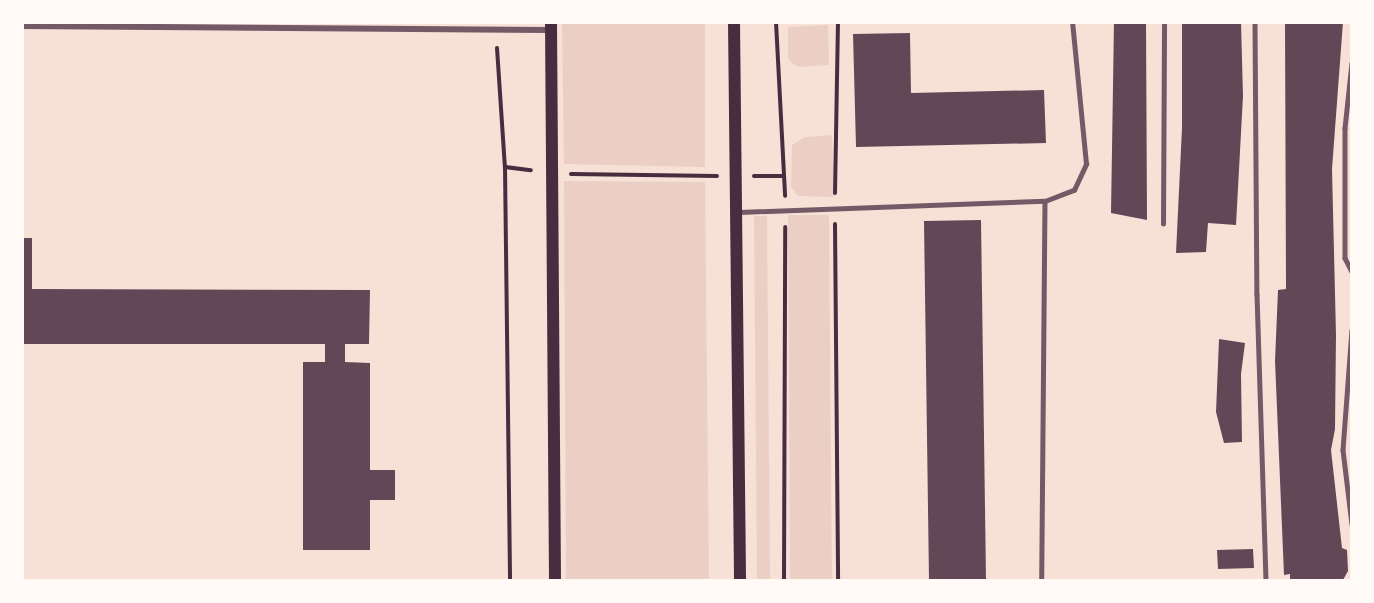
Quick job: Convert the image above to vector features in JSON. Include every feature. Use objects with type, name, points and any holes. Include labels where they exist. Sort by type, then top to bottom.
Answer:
[{"type":"main road","points":[[734,22],[735,176],[739,212],[736,317],[740,580]]},
{"type":"main road","points":[[551,26],[555,580]]},
{"type":"street","points":[[22,26],[496,29],[551,26]]},
{"type":"lane","points":[[739,212],[1045,201],[1074,190],[1086,164],[1072,22]]},
{"type":"lane","points":[[1163,224],[1164,22]]},
{"type":"lane","points":[[1255,22],[1257,294],[1266,580]]},
{"type":"lane","points":[[1352,63],[1345,175],[1345,258],[1352,272]]},
{"type":"lane","points":[[1042,580],[1045,201]]},
{"type":"lane","points":[[1352,330],[1343,450],[1352,524]]},
{"type":"path","points":[[776,22],[785,210],[784,580]]},
{"type":"path","points":[[838,22],[835,208],[838,580]]},
{"type":"path","points":[[496,29],[505,167],[510,580]]},
{"type":"path","points":[[505,167],[552,173],[784,176]]},
{"type":"shaded area","points":[[562,23],[705,23],[705,167],[564,164]]},
{"type":"shaded area","points":[[828,25],[829,65],[799,67],[793,64],[788,58],[788,27]]},
{"type":"shaded area","points":[[832,135],[834,197],[798,196],[791,187],[792,145],[805,137]]},
{"type":"shaded area","points":[[564,181],[705,182],[709,580],[566,580]]},
{"type":"shaded area","points":[[788,215],[829,215],[832,580],[790,580]]},
{"type":"shaded area","points":[[754,216],[767,216],[770,580],[757,580]]},
{"type":"building","points":[[1114,22],[1146,22],[1147,220],[1111,213]]},
{"type":"building","points":[[1182,22],[1241,22],[1243,96],[1236,225],[1208,223],[1206,252],[1176,253],[1182,128]]},
{"type":"building","points":[[1285,22],[1343,22],[1332,169],[1336,335],[1335,429],[1331,450],[1342,548],[1347,550],[1348,571],[1343,580],[1290,580],[1290,574],[1284,575],[1275,361],[1278,290],[1286,289]]},
{"type":"building","points":[[910,33],[911,93],[1044,90],[1046,143],[856,147],[853,34]]},
{"type":"building","points":[[981,220],[986,580],[929,580],[924,221]]},
{"type":"building","points":[[22,238],[32,238],[32,289],[370,290],[369,344],[345,344],[345,362],[370,363],[370,470],[395,470],[395,500],[370,500],[370,550],[303,550],[303,362],[325,362],[325,344],[22,344]]},
{"type":"building","points":[[1219,339],[1245,343],[1241,374],[1242,442],[1224,443],[1216,412]]},
{"type":"building","points":[[1253,549],[1254,568],[1218,569],[1217,550]]}]
